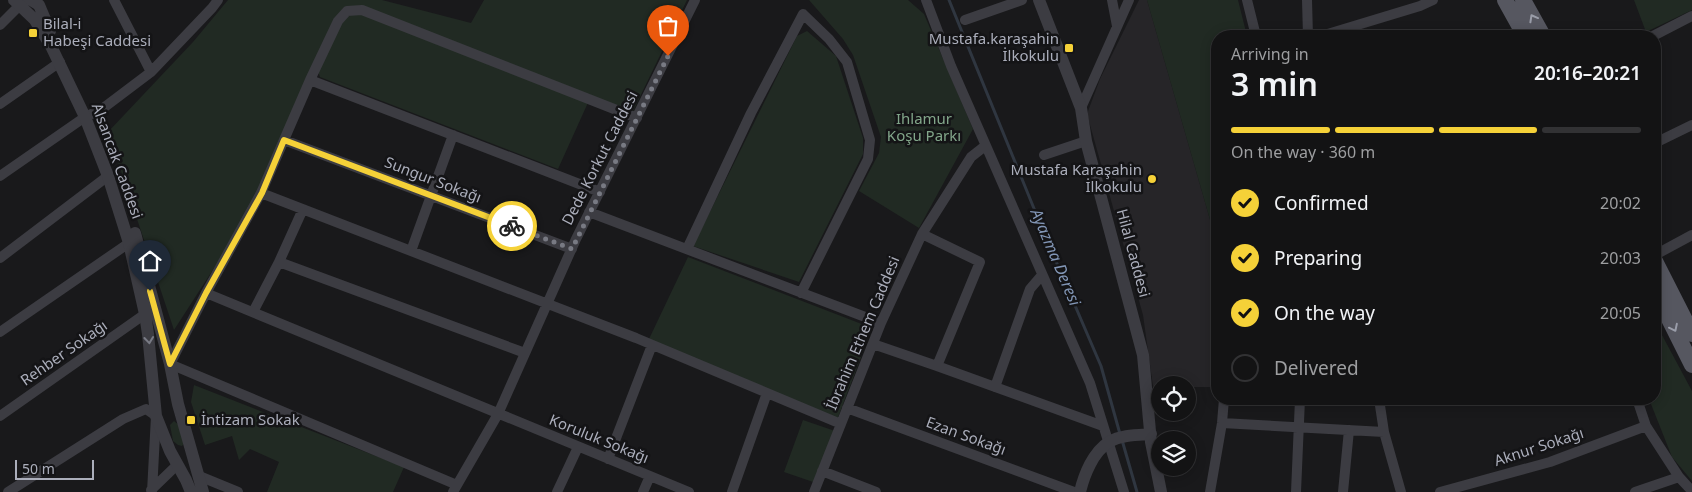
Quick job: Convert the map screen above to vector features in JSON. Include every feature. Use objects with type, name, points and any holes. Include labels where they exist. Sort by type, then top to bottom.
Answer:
[{"type":"main road","points":[[1505,0],[1518,30]]},
{"type":"main road","points":[[1523,0],[1540,30]]},
{"type":"main road","points":[[1661,272],[1692,334]]},
{"type":"main road","points":[[1661,302],[1692,365]]},
{"type":"street","points":[[114,0],[151,72]]},
{"type":"street","points":[[0,176],[93,114],[151,72],[218,0]]},
{"type":"street","name":"Dede Korkut Caddesi","points":[[455,488],[498,414],[572,249],[695,0]]},
{"type":"street","points":[[926,0],[951,66],[985,146],[1090,383],[1103,426]]},
{"type":"street","points":[[965,20],[1022,0]]},
{"type":"street","name":"Hilal Caddesi","points":[[1039,0],[1081,108],[1086,141],[1143,355],[1150,434],[1161,492]]},
{"type":"street","points":[[1112,0],[1117,27]]},
{"type":"street","points":[[1081,108],[1129,0]]},
{"type":"street","points":[[1247,0],[1254,30]]},
{"type":"street","points":[[1307,0],[1308,30]]},
{"type":"street","points":[[1341,30],[1420,6],[1433,0]]},
{"type":"street","points":[[0,25],[29,3]]},
{"type":"street","name":"Alsancak Caddesi","points":[[29,3],[39,26],[93,114],[108,176],[129,243],[145,314],[156,416],[191,492]]},
{"type":"street","name":"Alsancak Caddesi","points":[[29,3],[93,114],[135,232],[170,364],[178,404],[204,492]]},
{"type":"street","points":[[455,488],[170,364],[206,293],[262,193],[310,80],[338,21],[347,11],[362,10],[637,118]]},
{"type":"street","points":[[686,249],[752,113],[803,14],[829,39],[847,62],[870,140],[868,159],[801,293]]},
{"type":"street","points":[[1661,32],[1692,16]]},
{"type":"street","points":[[0,104],[60,62]]},
{"type":"street","points":[[310,80],[600,192]]},
{"type":"street","points":[[1661,140],[1692,125]]},
{"type":"street","points":[[411,251],[453,135]]},
{"type":"street","name":"Sungur Sokağı","points":[[284,140],[572,249]]},
{"type":"street","points":[[1044,155],[1086,141]]},
{"type":"street","name":"İbrahim Ethem Caddesi","points":[[814,492],[881,323],[922,234],[971,157],[985,146]]},
{"type":"street","points":[[0,258],[108,176]]},
{"type":"street","points":[[262,193],[652,345],[841,424]]},
{"type":"street","points":[[253,312],[279,262],[303,209]]},
{"type":"street","points":[[590,212],[881,323]]},
{"type":"street","points":[[922,234],[980,262],[937,366]]},
{"type":"street","points":[[1661,252],[1692,235]]},
{"type":"street","points":[[0,332],[129,243]]},
{"type":"street","points":[[279,262],[526,353]]},
{"type":"street","points":[[995,387],[1030,289],[1042,275]]},
{"type":"street","name":"Koruluk Sokağı","points":[[206,293],[689,492]]},
{"type":"street","name":"Rehber Sokağı","points":[[0,416],[145,314]]},
{"type":"street","points":[[873,344],[1103,426],[1116,439],[1124,492]]},
{"type":"street","points":[[608,459],[652,345]]},
{"type":"street","points":[[732,492],[766,393]]},
{"type":"street","points":[[151,491],[156,416],[164,404],[178,404]]},
{"type":"street","points":[[1210,492],[1224,405]]},
{"type":"street","points":[[1296,492],[1300,405]]},
{"type":"street","points":[[1380,405],[1384,432],[1401,492]]},
{"type":"street","points":[[1639,405],[1646,426],[1678,477],[1692,492]]},
{"type":"street","name":"Ezan Sokağı","points":[[847,408],[1074,492]]},
{"type":"street","points":[[8,492],[123,419],[146,409],[156,416]]},
{"type":"street","points":[[1222,423],[1384,432]]},
{"type":"street","name":"Aknur Sokağı","points":[[1440,492],[1550,462],[1646,426]]},
{"type":"street","points":[[1343,492],[1349,430]]},
{"type":"street","points":[[1080,492],[1084,474],[1099,451],[1116,439],[1150,434]]},
{"type":"street","points":[[557,492],[578,447]]},
{"type":"street","points":[[151,491],[177,465],[187,464],[192,454]]},
{"type":"street","points":[[822,471],[876,492]]},
{"type":"street","points":[[199,476],[238,492]]},
{"type":"street","points":[[643,492],[650,476]]},
{"type":"street","points":[[1635,492],[1678,477]]},
{"type":"shaded area","name":"Mustafa Karaşahin İlkokulu","points":[[1139,0],[1147,0],[1211,223],[1211,387],[1196,387],[1196,376],[1152,376],[1143,315],[1087,114],[1100,79]]},
{"type":"green space","points":[[228,0],[382,0],[471,23],[484,0],[687,0],[633,111],[591,96],[558,169],[320,77],[316,66],[247,217],[174,330],[108,132],[193,42]]},
{"type":"green space","name":"Ihlamur Koşu Parkı","points":[[809,0],[908,0],[924,14],[973,129],[919,228],[859,191],[879,153],[881,137],[853,55],[843,39]]},
{"type":"green space","points":[[1147,0],[1238,0],[1246,30],[1211,30],[1211,223]]},
{"type":"green space","points":[[1634,0],[1692,0],[1692,10],[1650,30],[1645,30]]},
{"type":"green space","points":[[807,31],[836,56],[863,138],[863,154],[799,282],[693,246],[797,36]]},
{"type":"green space","points":[[688,257],[872,328],[837,420],[649,339]]},
{"type":"green space","points":[[1661,333],[1692,391],[1692,481],[1672,457],[1651,405],[1661,405]]},
{"type":"green space","points":[[194,385],[404,467],[393,492],[267,492],[279,462],[250,449],[239,460],[232,436],[205,445],[191,402]]},
{"type":"green space","points":[[803,420],[835,431],[816,483],[784,472]]},
{"type":"green space","points":[[174,421],[180,426],[185,442],[182,446],[173,441],[170,425]]},
{"type":"waterway","name":"Ayazma Deresi","points":[[949,0],[1046,238],[1101,366],[1120,434]]},
{"type":"waterway","name":"Ayazma Deresi","points":[[1122,440],[1137,492]]},
{"type":"way so far","points":[[512,226],[572,249],[668,56]]},
{"type":"place","name":"Bilal-i Habeşi Caddesi","points":[[33,33]]},
{"type":"place","name":"Mustafa.karaşahin İlkokulu","points":[[1069,48]]},
{"type":"place","name":"Mustafa Karaşahin İlkokulu","points":[[1152,179]]},
{"type":"place","name":"İntizam Sokak","points":[[191,420]]},
{"type":"route","points":[[150,291],[170,364],[206,293],[262,193],[284,140],[512,226]]}]
